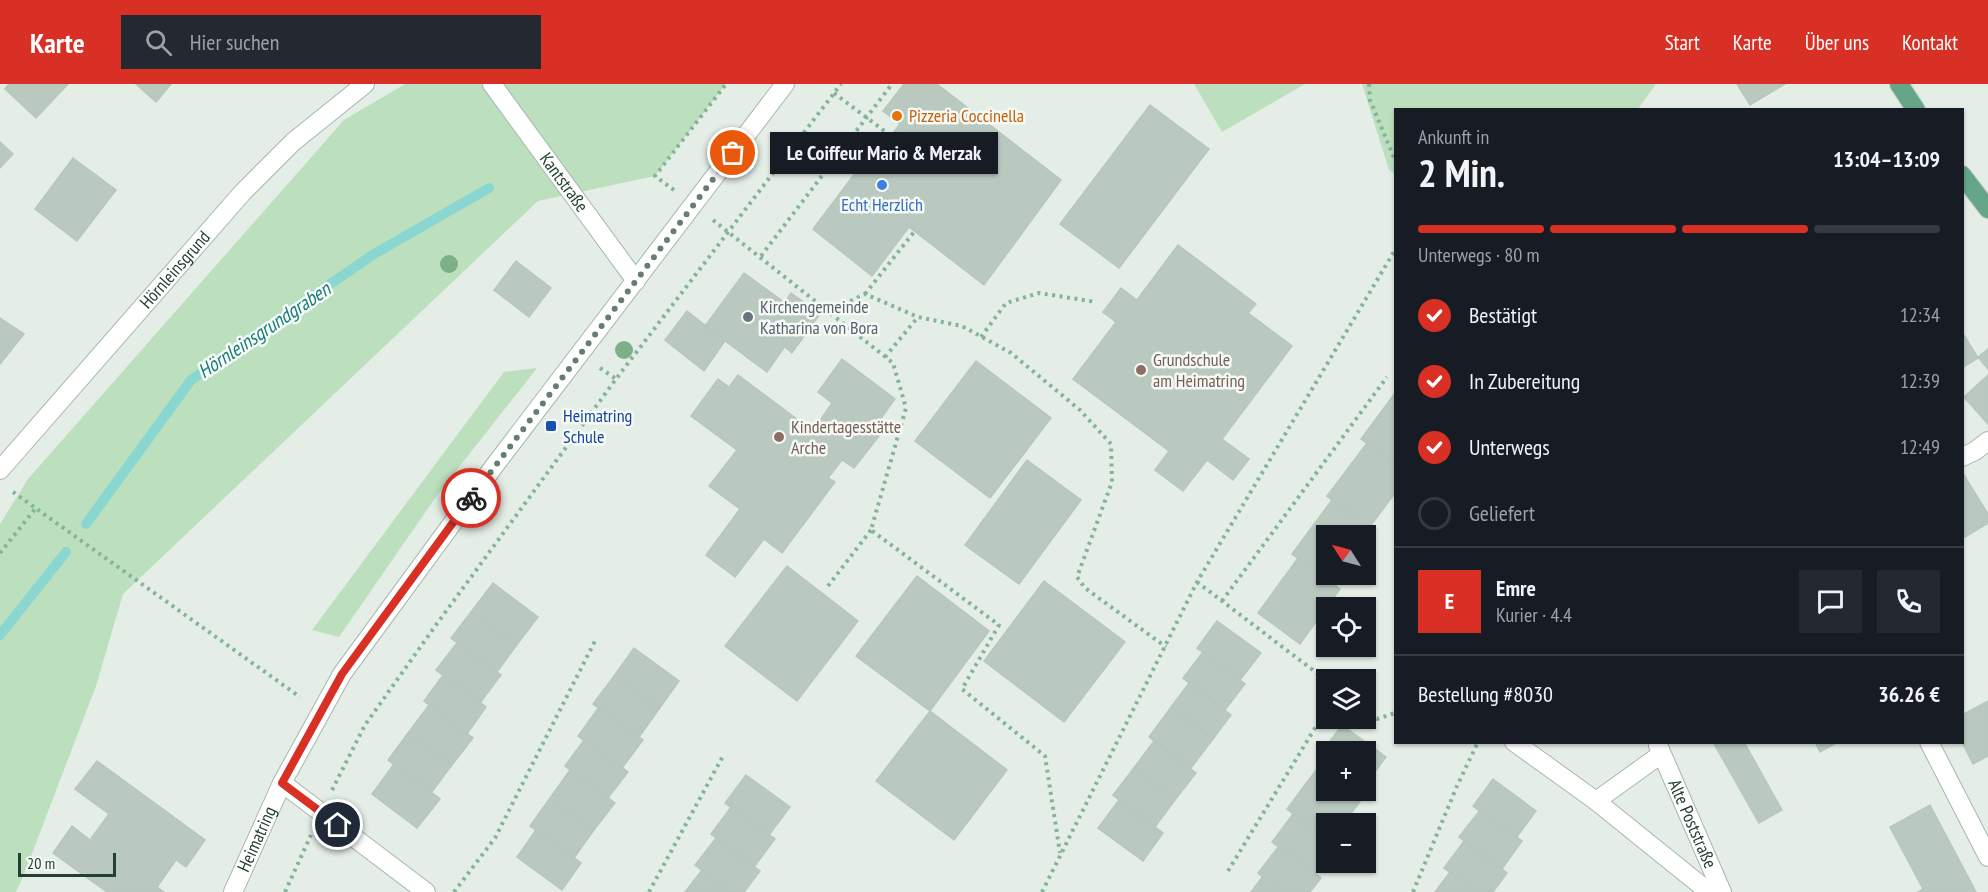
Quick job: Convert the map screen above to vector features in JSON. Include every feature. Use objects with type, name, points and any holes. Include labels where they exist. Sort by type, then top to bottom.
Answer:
[{"type":"main road","points":[[1899,84],[1915,108]]},
{"type":"main road","points":[[1964,178],[1988,209]]},
{"type":"street","name":"Hörnleinsgrund","points":[[0,470],[243,192],[293,142],[365,84]]},
{"type":"street","name":"Kantstraße","points":[[492,84],[636,281]]},
{"type":"street","name":"Heimatring","points":[[233,892],[282,783],[342,674],[785,84]]},
{"type":"street","points":[[1964,456],[1988,441]]},
{"type":"street","name":"Alte Poststraße","points":[[1517,744],[1596,801],[1709,892]]},
{"type":"street","points":[[1930,744],[1988,857]]},
{"type":"street","name":"Alte Poststraße","points":[[1596,801],[1659,749],[1722,892]]},
{"type":"street","points":[[282,783],[426,892]]},
{"type":"path","points":[[694,205],[655,176],[726,84]]},
{"type":"path","points":[[285,892],[321,812],[365,725],[616,379],[841,84]]},
{"type":"path","points":[[761,256],[892,84]]},
{"type":"path","points":[[1369,84],[1370,100],[1394,158]]},
{"type":"path","points":[[834,93],[891,135]]},
{"type":"path","points":[[729,232],[893,363],[906,408],[871,530],[828,586]]},
{"type":"path","points":[[830,311],[865,294],[914,232]]},
{"type":"path","points":[[1042,892],[1197,582],[1394,252]]},
{"type":"path","points":[[981,336],[1006,303],[1040,293],[1096,302]]},
{"type":"path","points":[[865,294],[918,317],[962,326],[1011,353],[1080,410],[1111,444],[1112,482],[1077,577],[1085,588],[1166,647]]},
{"type":"path","points":[[885,357],[918,317]]},
{"type":"path","points":[[1222,601],[1387,377]]},
{"type":"path","points":[[9,489],[320,711]]},
{"type":"path","points":[[0,553],[35,509]]},
{"type":"path","points":[[871,530],[999,625],[962,688],[1045,756],[1060,853]]},
{"type":"path","points":[[1197,582],[1316,672]]},
{"type":"path","points":[[454,892],[495,838],[595,641]]},
{"type":"path","points":[[1376,718],[1394,713]]},
{"type":"path","points":[[1228,871],[1316,726]]},
{"type":"path","points":[[1413,892],[1477,744]]},
{"type":"path","points":[[649,892],[723,756]]},
{"type":"green space","points":[[405,84],[726,84],[655,176],[538,201],[123,594],[96,686],[25,872],[16,892],[0,892],[0,524],[28,479],[344,120]]},
{"type":"green space","points":[[1194,84],[1305,84],[1222,132]]},
{"type":"green space","points":[[1362,84],[1656,84],[1639,108],[1394,108],[1394,173],[1389,170]]},
{"type":"green space","points":[[537,368],[438,494],[339,637],[312,630],[504,372]]},
{"type":"building","points":[[9,84],[68,84],[36,118],[5,89]]},
{"type":"building","points":[[136,84],[171,84],[156,102]]},
{"type":"building","points":[[904,84],[937,84],[1061,180],[984,285],[909,227],[872,276],[813,229],[874,148],[879,152],[900,124],[883,111]]},
{"type":"building","points":[[1737,84],[1785,84],[1750,105]]},
{"type":"building","points":[[1150,105],[1209,149],[1119,268],[1060,224]]},
{"type":"building","points":[[0,142],[13,154],[0,168]]},
{"type":"building","points":[[73,158],[116,190],[77,241],[35,209]]},
{"type":"building","points":[[1178,245],[1256,304],[1248,313],[1292,346],[1222,439],[1249,459],[1233,480],[1207,460],[1183,491],[1155,470],[1169,451],[1073,379],[1116,322],[1103,312],[1121,288],[1137,300]]},
{"type":"building","points":[[516,261],[551,288],[529,317],[494,290]]},
{"type":"building","name":"Kirchengemeinde Katharina von Bora","points":[[744,273],[792,308],[774,332],[788,342],[767,372],[705,326]]},
{"type":"building","points":[[791,293],[820,314],[792,353],[785,347],[788,342],[774,332],[792,308],[784,303]]},
{"type":"building","points":[[687,311],[725,341],[704,371],[665,340]]},
{"type":"building","points":[[0,318],[24,334],[0,364]]},
{"type":"building","points":[[1964,335],[1978,358],[1964,367]]},
{"type":"building","points":[[1988,349],[1988,369],[1978,357]]},
{"type":"building","points":[[842,359],[895,399],[872,431],[879,436],[854,468],[842,460],[828,478],[835,482],[782,553],[764,539],[735,577],[706,555],[740,509],[709,486],[737,450],[691,416],[718,379],[729,387],[738,375],[813,431],[832,403],[818,392]]},
{"type":"building","points":[[976,361],[1051,418],[990,498],[915,441]]},
{"type":"building","points":[[1988,375],[1988,424],[1964,397]]},
{"type":"building","points":[[1394,394],[1394,463],[1361,439]]},
{"type":"building","points":[[1367,443],[1394,463],[1394,494],[1371,525],[1365,525],[1327,496]]},
{"type":"building","points":[[1027,460],[1081,500],[1019,584],[965,545]]},
{"type":"building","points":[[1964,475],[1988,514],[1988,523],[1965,537]]},
{"type":"building","points":[[1332,500],[1365,525],[1316,525],[1316,572],[1292,554]]},
{"type":"building","points":[[1298,558],[1316,571],[1316,585],[1335,585],[1340,589],[1334,597],[1316,597],[1316,622],[1300,644],[1258,613]]},
{"type":"building","points":[[787,566],[858,621],[797,701],[725,646]]},
{"type":"building","points":[[917,576],[989,631],[930,711],[856,656]]},
{"type":"building","points":[[1044,581],[1125,642],[1064,722],[984,661]]},
{"type":"building","points":[[493,583],[538,617],[516,646],[471,612]]},
{"type":"building","points":[[471,612],[516,646],[497,672],[451,638]]},
{"type":"building","points":[[1217,621],[1261,653],[1240,680],[1197,648]]},
{"type":"building","points":[[457,643],[501,675],[480,703],[436,670]]},
{"type":"building","points":[[634,648],[679,681],[659,709],[614,676]]},
{"type":"building","points":[[1203,652],[1245,684],[1225,710],[1183,678]]},
{"type":"building","points":[[443,675],[486,707],[467,734],[424,701]]},
{"type":"building","points":[[614,676],[659,709],[639,737],[593,704]]},
{"type":"building","points":[[1189,683],[1231,715],[1213,739],[1171,707]]},
{"type":"building","points":[[1988,701],[1988,756],[1973,764],[1963,744],[1964,714]]},
{"type":"building","points":[[429,705],[473,738],[452,765],[408,733]]},
{"type":"building","points":[[599,707],[643,740],[622,768],[578,736]]},
{"type":"building","points":[[1171,707],[1213,739],[1191,768],[1149,737]]},
{"type":"building","points":[[930,711],[1007,770],[954,840],[876,781]]},
{"type":"building","points":[[1339,729],[1348,729],[1364,741],[1330,741]]},
{"type":"building","points":[[408,733],[452,765],[431,793],[388,760]]},
{"type":"building","points":[[584,740],[628,772],[608,798],[565,766]]},
{"type":"building","points":[[1154,741],[1196,773],[1175,800],[1133,769]]},
{"type":"building","points":[[1714,744],[1745,744],[1782,810],[1759,823]]},
{"type":"building","points":[[1816,744],[1834,744],[1820,752]]},
{"type":"building","points":[[1376,750],[1386,757],[1376,770]]},
{"type":"building","points":[[97,761],[205,840],[186,867],[176,860],[157,887],[164,892],[107,892],[53,853],[72,826],[90,840],[109,814],[75,789]]},
{"type":"building","points":[[394,764],[440,799],[417,828],[372,794]]},
{"type":"building","points":[[1133,769],[1175,800],[1155,827],[1113,795]]},
{"type":"building","points":[[570,770],[615,803],[594,830],[550,798]]},
{"type":"building","points":[[1316,770],[1316,789],[1307,782]]},
{"type":"building","points":[[746,775],[790,807],[769,835],[725,803]]},
{"type":"building","points":[[1493,779],[1536,811],[1516,838],[1473,806]]},
{"type":"building","points":[[1307,782],[1316,789],[1316,801],[1332,801],[1347,813],[1316,813],[1316,831],[1287,809]]},
{"type":"building","points":[[550,798],[594,830],[574,858],[530,826]]},
{"type":"building","points":[[1119,800],[1163,833],[1143,861],[1098,828]]},
{"type":"building","points":[[1332,801],[1360,801],[1351,813],[1347,813]]},
{"type":"building","points":[[1930,805],[1976,892],[1918,892],[1923,889],[1890,827]]},
{"type":"building","points":[[731,807],[775,839],[754,867],[711,834]]},
{"type":"building","points":[[1480,810],[1522,841],[1502,869],[1459,837]]},
{"type":"building","points":[[1293,814],[1316,831],[1316,872],[1315,873],[1272,842]]},
{"type":"building","points":[[536,830],[581,863],[562,890],[517,857]]},
{"type":"building","points":[[716,838],[760,871],[744,892],[731,892],[695,865]]},
{"type":"building","points":[[1464,841],[1507,873],[1493,892],[1477,892],[1444,868]]},
{"type":"building","points":[[1279,846],[1321,878],[1310,892],[1283,892],[1258,873]]},
{"type":"building","points":[[702,870],[731,892],[685,892]]},
{"type":"building","points":[[1450,872],[1477,892],[1435,892]]},
{"type":"building","points":[[1263,876],[1283,892],[1251,892]]},
{"type":"waterway","name":"Hörnleinsgrundgraben","points":[[86,524],[191,380],[374,254],[489,188]]},
{"type":"waterway","name":"Hörnleinsgrundgraben","points":[[0,635],[66,552]]},
{"type":"way so far","points":[[471,498],[733,153]]},
{"type":"place","name":"Pizzeria Coccinella","points":[[897,116]]},
{"type":"place","name":"Le Coiffeur Mario & Merzak","points":[[733,153]]},
{"type":"place","name":"Echt Herzlich","points":[[882,185]]},
{"type":"place","name":"Kirchengemeinde Katharina von Bora","points":[[748,317]]},
{"type":"place","name":"Grundschule am Heimatring","points":[[1141,370]]},
{"type":"place","name":"Heimatring Schule","points":[[551,426]]},
{"type":"place","name":"Kindertagesstätte Arche","points":[[779,437]]},
{"type":"route","points":[[338,825],[282,783],[342,674],[471,498]]}]
